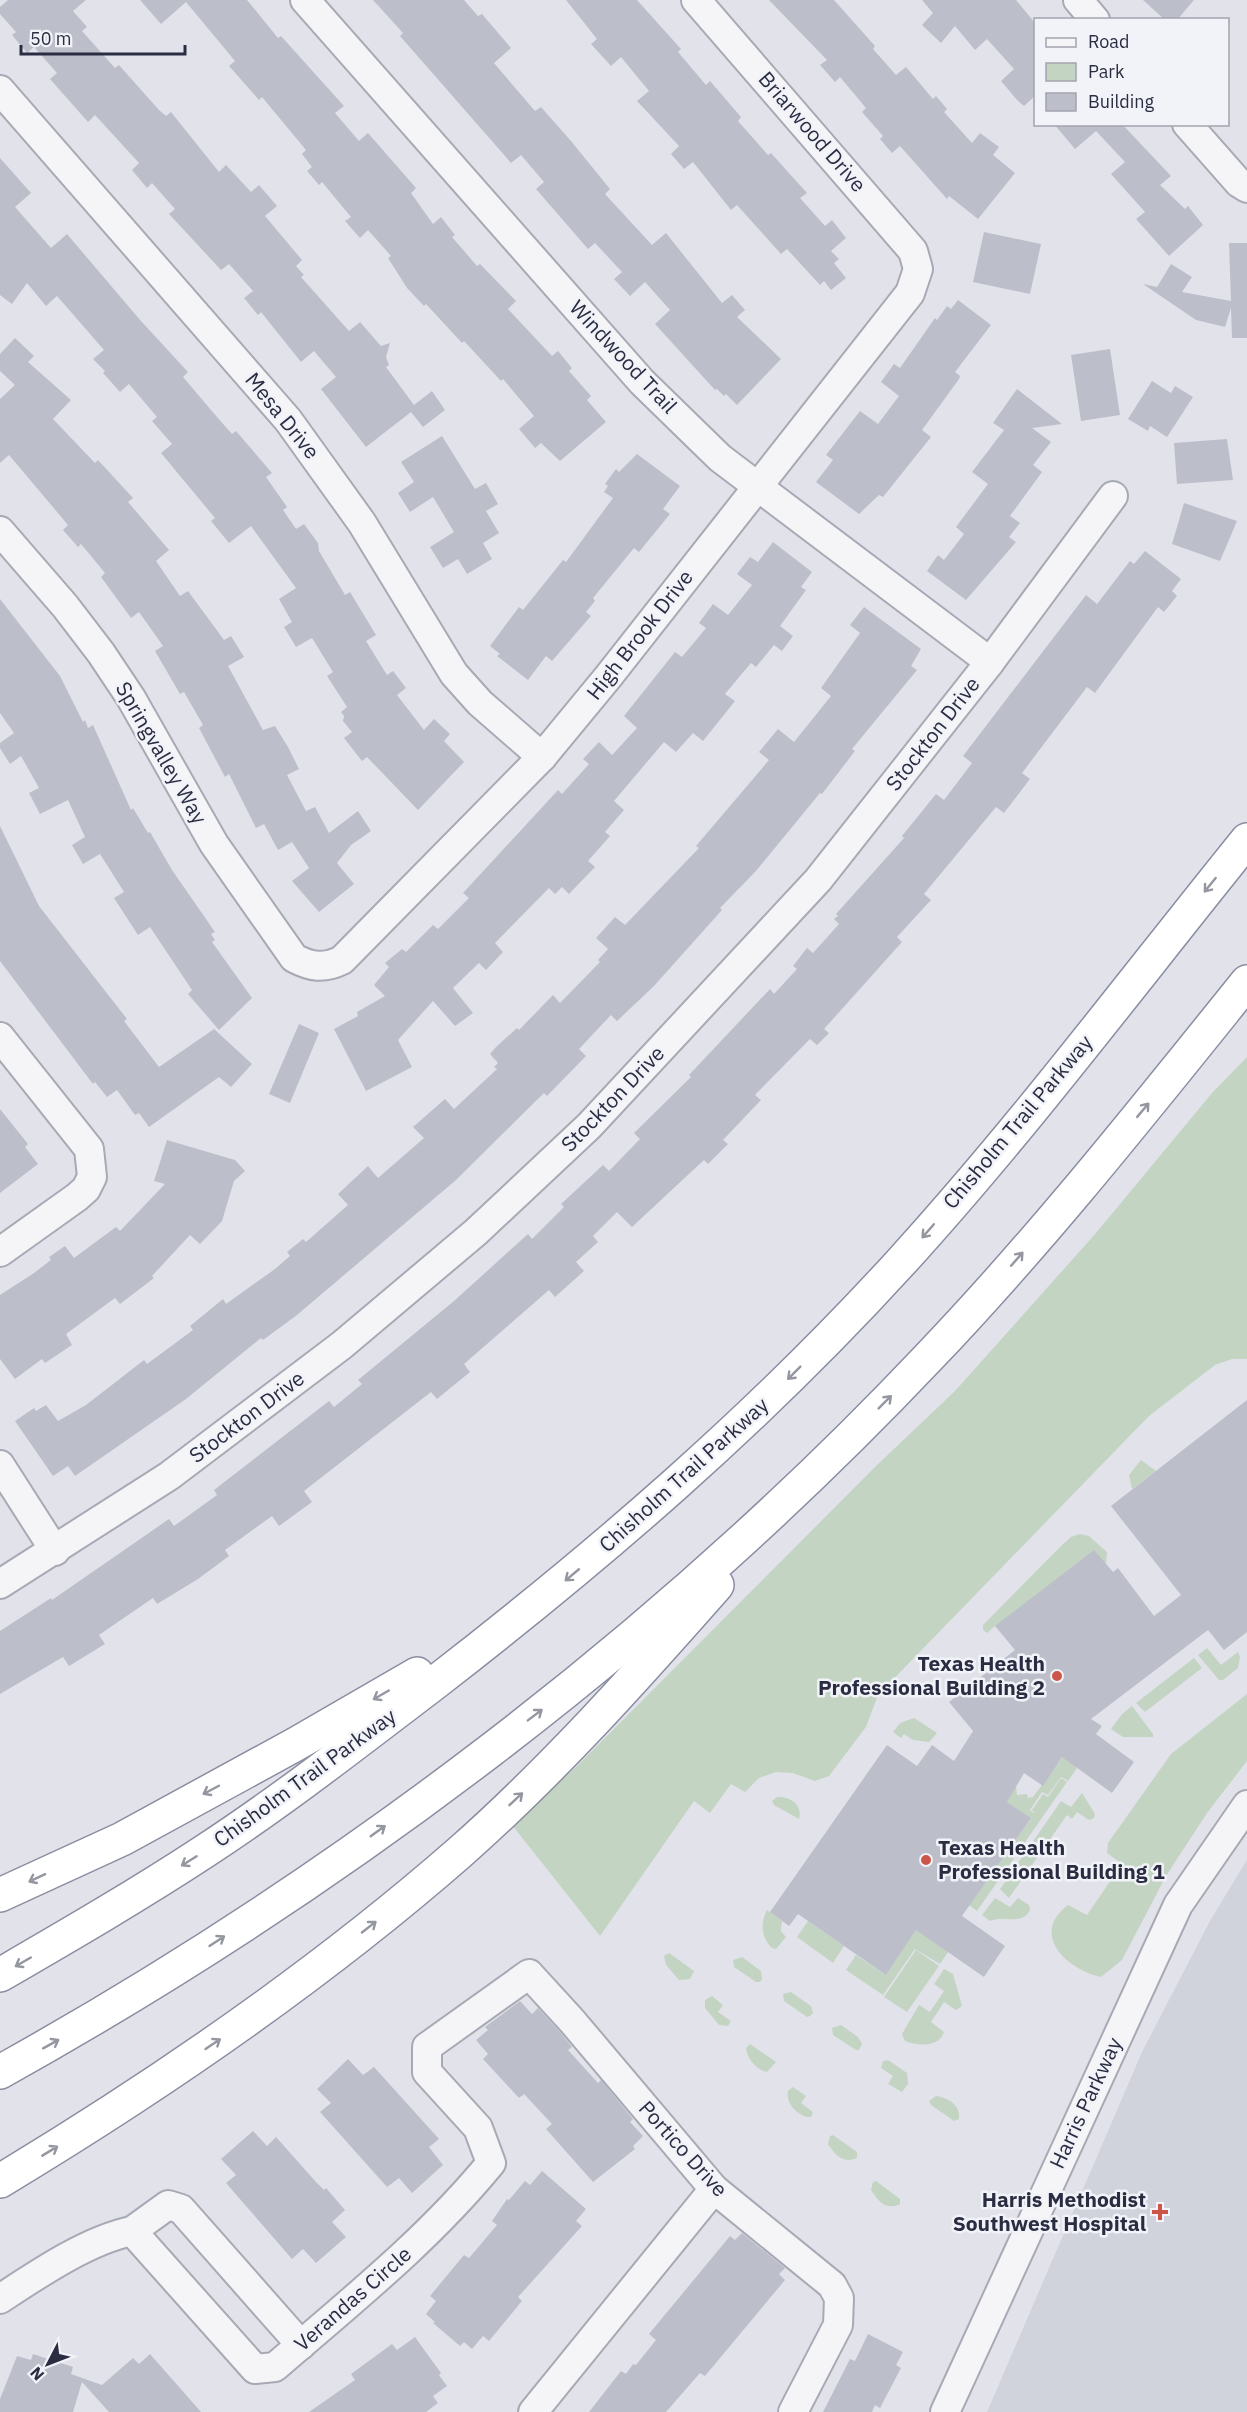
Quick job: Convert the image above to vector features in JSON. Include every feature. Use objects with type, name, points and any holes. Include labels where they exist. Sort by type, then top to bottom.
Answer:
[{"type":"highway","name":"Chisholm Trail Parkway","points":[[0,1975],[95,1921],[206,1851],[311,1776],[540,1601],[698,1465],[766,1401],[901,1262],[1010,1134],[1247,840]]},
{"type":"highway","points":[[0,2072],[67,2035],[180,1965],[335,1863],[587,1676],[695,1582],[843,1443],[928,1359],[1161,1089],[1247,982]]},
{"type":"highway","points":[[0,2181],[98,2122],[260,2012],[460,1852],[553,1764],[642,1670],[843,1443]]},
{"type":"highway","points":[[0,1895],[153,1822],[296,1744],[540,1601]]},
{"type":"street","name":"Windwood Trail","points":[[305,0],[642,382],[720,458],[990,662]]},
{"type":"street","name":"Briarwood Drive","points":[[696,0],[893,224],[913,250],[918,269]]},
{"type":"street","points":[[1078,0],[1093,18]]},
{"type":"street","name":"Mesa Drive","points":[[0,90],[288,420],[362,523],[454,674],[480,703],[542,757]]},
{"type":"street","points":[[1189,126],[1239,183],[1247,188]]},
{"type":"street","name":"High Brook Drive","points":[[323,967],[342,960],[352,951],[542,757],[899,309],[910,293],[918,269]]},
{"type":"street","name":"Stockton Drive","points":[[0,1584],[55,1551],[169,1476],[342,1345],[476,1232],[589,1126],[818,880],[990,662],[1113,496]]},
{"type":"street","name":"Springvalley Way","points":[[0,531],[65,606],[101,653],[131,698],[214,844],[262,916],[294,958],[308,966],[323,967]]},
{"type":"street","points":[[0,1037],[89,1149],[92,1177],[86,1189],[0,1252]]},
{"type":"street","points":[[0,1465],[55,1551]]},
{"type":"street","name":"Harris Parkway","points":[[945,2412],[1178,1905],[1247,1805]]},
{"type":"street","name":"Portico Drive","points":[[529,1974],[572,2021],[714,2189],[822,2274],[839,2298],[838,2325],[793,2412]]},
{"type":"street","name":"Verandas Circle","points":[[132,2231],[255,2369],[275,2367],[392,2267],[465,2195],[491,2163],[478,2128],[428,2072],[427,2047],[529,1974]]},
{"type":"street","points":[[533,2412],[714,2189]]},
{"type":"street","points":[[0,2299],[44,2271],[118,2234],[132,2231],[168,2205],[181,2208],[301,2345]]},
{"type":"shaded area","name":"Harris Methodist Southwest Hospital","points":[[1247,1860],[1247,2412],[987,2412],[1142,2052],[1211,1919]]},
{"type":"green space","points":[[1247,1057],[1247,1359],[1232,1359],[1215,1365],[1149,1416],[878,1695],[866,1727],[829,1776],[815,1781],[793,1773],[776,1772],[759,1778],[745,1792],[731,1784],[710,1813],[694,1801],[600,1936],[512,1825],[578,1765],[876,1466],[955,1391],[1096,1233],[1212,1093]]},
{"type":"green space","points":[[1141,1460],[1156,1471],[1132,1489],[1129,1475]]},
{"type":"green space","points":[[1080,1534],[1089,1536],[1107,1552],[1106,1565],[995,1626],[987,1633],[983,1630],[983,1625],[1060,1547],[1071,1537]]},
{"type":"green space","points":[[1207,1648],[1221,1665],[1238,1652],[1240,1657],[1238,1668],[1223,1680],[1219,1680],[1198,1655]]},
{"type":"green space","points":[[1194,1658],[1202,1668],[1145,1712],[1136,1703]]},
{"type":"green space","points":[[1247,1694],[1247,1761],[1207,1813],[1166,1876],[1122,1960],[1101,1977],[1076,1967],[1065,1959],[1052,1939],[1052,1928],[1057,1916],[1068,1905],[1087,1915],[1122,1864],[1107,1853],[1108,1843],[1171,1754]]},
{"type":"green space","points":[[1132,1706],[1153,1737],[1123,1737],[1111,1729],[1122,1714]]},
{"type":"green space","points":[[914,1718],[937,1733],[929,1742],[913,1740],[904,1734],[901,1738],[893,1732],[900,1723]]},
{"type":"green space","points":[[1064,1755],[1077,1768],[1068,1781],[1061,1777],[1048,1795],[1042,1792],[1030,1810],[1036,1814],[1032,1810],[1043,1794],[1048,1797],[1061,1778],[1067,1782],[977,1911],[969,1905],[1031,1818],[1007,1802],[1016,1785],[1017,1795],[1027,1794],[1028,1798],[1033,1797]]},
{"type":"green space","points":[[1082,1793],[1095,1814],[1094,1818],[1089,1820],[1077,1812],[1072,1819],[1067,1815],[1009,1898],[1000,1889],[1061,1801],[1071,1807]]},
{"type":"green space","points":[[777,1797],[794,1802],[799,1810],[799,1819],[774,1805],[772,1801]]},
{"type":"green space","points":[[995,1898],[1010,1907],[1018,1898],[1029,1905],[1030,1910],[1022,1918],[990,1921],[982,1915]]},
{"type":"green space","points":[[767,1910],[782,1921],[781,1931],[786,1937],[776,1949],[768,1944],[764,1935],[763,1920]]},
{"type":"green space","points":[[808,1921],[844,1946],[833,1963],[797,1937]]},
{"type":"green space","points":[[919,1925],[948,1952],[940,1964],[915,1949],[883,1995],[846,1970],[856,1955],[886,1975]]},
{"type":"green space","points":[[916,1950],[939,1966],[907,2012],[884,1997]]},
{"type":"green space","points":[[669,1953],[694,1971],[690,1979],[679,1980],[666,1965],[664,1956]]},
{"type":"green space","points":[[742,1957],[761,1971],[760,1982],[756,1982],[734,1967],[733,1960]]},
{"type":"green space","points":[[944,1969],[953,1974],[962,2006],[956,2010],[944,2002],[931,2022],[944,2032],[937,2041],[921,2045],[905,2041],[902,2034],[919,2005],[930,2012],[944,1991],[934,1984]]},
{"type":"green space","points":[[791,1992],[811,2006],[813,2013],[810,2016],[807,2017],[784,2001],[783,1994]]},
{"type":"green space","points":[[712,1996],[723,2005],[718,2012],[731,2021],[728,2026],[719,2025],[705,2008],[705,2000]]},
{"type":"green space","points":[[841,2025],[858,2037],[862,2044],[859,2050],[833,2035],[832,2028]]},
{"type":"green space","points":[[750,2044],[776,2062],[767,2072],[759,2069],[750,2059],[746,2048]]},
{"type":"green space","points":[[888,2060],[907,2073],[908,2084],[902,2092],[888,2084],[893,2076],[881,2068],[883,2061]]},
{"type":"green space","points":[[793,2087],[806,2096],[801,2103],[813,2112],[811,2117],[802,2115],[791,2105],[788,2091]]},
{"type":"green space","points":[[936,2096],[945,2098],[956,2106],[959,2119],[954,2121],[931,2105],[929,2101]]},
{"type":"green space","points":[[833,2135],[857,2152],[857,2158],[848,2160],[837,2155],[828,2144],[830,2136]]},
{"type":"green space","points":[[876,2181],[900,2199],[900,2204],[887,2206],[880,2201],[871,2190],[873,2182]]},
{"type":"building","points":[[8,0],[86,0],[73,11],[87,27],[82,31],[115,68],[119,65],[159,110],[166,116],[171,112],[219,172],[226,165],[251,192],[259,185],[277,206],[265,216],[302,260],[296,266],[304,275],[301,277],[349,331],[360,322],[381,346],[390,343],[386,357],[389,365],[386,367],[414,405],[432,391],[445,410],[423,427],[411,412],[366,447],[321,389],[336,377],[314,351],[301,362],[261,312],[258,315],[244,298],[253,291],[229,264],[221,270],[169,214],[175,209],[152,183],[147,188],[132,170],[139,163],[95,115],[88,122],[50,79],[57,73],[34,47],[27,53],[12,35],[16,32],[0,14],[0,7]]},
{"type":"building","points":[[140,0],[247,0],[278,38],[281,36],[344,106],[335,113],[359,141],[368,133],[416,188],[411,193],[433,224],[441,217],[455,235],[452,237],[477,266],[480,264],[516,301],[508,309],[552,356],[558,351],[572,368],[569,371],[591,396],[587,400],[606,422],[560,461],[541,443],[535,448],[519,429],[534,416],[503,379],[501,381],[464,341],[462,343],[426,304],[424,306],[407,288],[388,258],[391,256],[368,230],[360,238],[345,221],[351,217],[322,182],[319,185],[307,171],[312,167],[302,154],[306,150],[262,97],[259,100],[229,66],[235,61],[186,2],[161,24]]},
{"type":"building","points":[[373,0],[464,0],[478,16],[482,14],[511,48],[494,63],[535,111],[541,107],[571,141],[610,189],[605,194],[652,245],[666,233],[722,303],[732,295],[745,310],[737,317],[781,359],[737,405],[726,394],[724,396],[717,389],[715,390],[655,324],[670,310],[645,282],[630,296],[614,279],[622,272],[595,243],[588,249],[536,189],[544,182],[521,155],[511,163],[400,36],[403,33]]},
{"type":"building","points":[[566,0],[637,0],[681,49],[678,52],[706,85],[710,81],[741,117],[738,121],[768,155],[771,153],[807,193],[800,198],[825,226],[832,220],[846,238],[831,251],[839,259],[834,263],[846,278],[831,290],[824,281],[820,285],[787,249],[781,254],[737,205],[731,210],[693,162],[684,169],[671,154],[679,146],[637,101],[649,91],[621,57],[611,66],[591,44],[597,39]]},
{"type":"building","points":[[769,0],[834,0],[875,46],[873,49],[896,75],[906,67],[933,99],[936,96],[947,109],[944,112],[972,143],[980,133],[999,147],[993,155],[1015,173],[978,219],[949,196],[947,199],[900,146],[892,153],[880,139],[883,136],[862,112],[866,108],[840,77],[835,82],[820,65],[827,60]]},
{"type":"building","points":[[922,0],[1016,0],[1034,22],[1034,97],[1024,106],[1001,81],[1014,69],[987,39],[975,50],[955,26],[941,43],[922,25],[933,13]]},
{"type":"building","points":[[1143,0],[1194,0],[1179,18],[1163,18]]},
{"type":"building","points":[[1056,126],[1124,126],[1171,176],[1160,185],[1185,209],[1188,206],[1203,225],[1169,256],[1136,219],[1145,212],[1111,174],[1125,162],[1096,131],[1075,149]]},
{"type":"building","points":[[0,158],[31,193],[15,207],[51,248],[67,234],[188,372],[183,377],[217,417],[232,434],[236,431],[272,473],[266,477],[287,507],[283,510],[296,529],[304,524],[318,543],[319,551],[345,595],[350,592],[376,635],[366,641],[387,675],[393,671],[406,688],[397,695],[424,730],[434,719],[450,734],[444,741],[464,762],[418,810],[367,757],[362,761],[344,738],[352,732],[343,721],[344,716],[341,712],[347,707],[327,676],[333,672],[312,638],[296,647],[284,627],[292,622],[279,599],[296,588],[251,526],[229,543],[211,521],[215,518],[161,453],[172,444],[152,421],[157,417],[129,384],[120,392],[103,373],[105,371],[93,359],[104,350],[57,296],[46,306],[27,283],[12,304],[0,295]]},
{"type":"building","points":[[984,232],[1041,244],[1030,294],[973,282]]},
{"type":"building","points":[[1229,243],[1247,243],[1247,338],[1232,338],[1231,308],[1225,327],[1196,320],[1143,284],[1157,287],[1171,264],[1192,277],[1182,292],[1231,301]]},
{"type":"building","points":[[958,300],[991,325],[955,372],[960,376],[959,379],[922,430],[931,437],[883,497],[879,495],[859,514],[816,482],[833,460],[826,455],[860,411],[878,424],[899,396],[881,382],[894,364],[900,368],[935,318],[937,320],[947,306],[951,309]]},
{"type":"building","points":[[15,338],[34,356],[28,362],[71,400],[53,419],[95,463],[98,460],[133,498],[128,502],[169,550],[156,561],[180,596],[188,591],[224,640],[231,636],[244,657],[228,666],[263,730],[275,726],[288,747],[299,769],[287,775],[306,811],[315,807],[329,833],[358,811],[371,831],[351,845],[337,863],[354,884],[319,912],[292,881],[309,868],[292,842],[278,850],[264,824],[256,828],[229,774],[225,777],[199,728],[203,725],[184,692],[180,694],[155,651],[163,646],[139,612],[131,618],[101,577],[105,573],[81,544],[78,547],[63,530],[68,525],[9,455],[0,463],[0,399],[15,385],[0,371],[0,354]]},
{"type":"building","points":[[1110,349],[1120,415],[1081,421],[1071,355]]},
{"type":"building","points":[[1152,381],[1171,393],[1175,386],[1193,397],[1167,437],[1150,426],[1148,431],[1128,419]]},
{"type":"building","points":[[1017,389],[1062,424],[1032,428],[1051,442],[1033,465],[1042,472],[1010,516],[1020,523],[1009,537],[1016,542],[966,600],[927,571],[938,555],[944,560],[964,534],[956,527],[988,484],[972,472],[1004,430],[993,423]]},
{"type":"building","points":[[442,436],[475,489],[486,483],[498,504],[486,511],[499,533],[483,543],[492,559],[467,574],[458,559],[443,568],[430,547],[454,532],[433,497],[410,512],[398,493],[414,482],[401,462]]},
{"type":"building","points":[[1227,439],[1233,480],[1177,484],[1174,443]]},
{"type":"building","points":[[637,454],[680,486],[663,509],[670,514],[639,552],[634,548],[593,598],[595,601],[586,612],[591,616],[552,661],[546,656],[528,680],[497,656],[500,654],[490,646],[519,607],[523,610],[563,560],[566,562],[613,498],[604,492],[608,486],[605,484],[616,469],[619,472]]},
{"type":"building","points":[[1184,503],[1237,521],[1220,561],[1172,544]]},
{"type":"building","points":[[773,542],[812,572],[801,587],[806,590],[780,626],[793,636],[782,651],[774,645],[756,667],[751,663],[725,694],[735,701],[703,741],[693,733],[676,752],[664,742],[614,801],[624,810],[605,832],[610,836],[588,861],[595,867],[569,894],[562,887],[555,894],[549,888],[495,943],[503,952],[486,970],[479,963],[453,988],[473,1013],[455,1026],[433,1001],[398,1040],[412,1067],[366,1091],[334,1029],[358,1016],[357,1012],[385,996],[374,985],[389,967],[385,963],[402,949],[406,952],[433,925],[438,929],[469,898],[463,893],[558,790],[562,794],[589,764],[583,759],[599,742],[612,755],[637,728],[624,716],[675,652],[682,657],[706,628],[699,623],[713,604],[728,615],[752,585],[737,574],[750,557],[758,562]]},
{"type":"building","points":[[1145,551],[1181,579],[1172,591],[1177,596],[1164,612],[1158,607],[1095,693],[1087,687],[1022,773],[1030,779],[1004,813],[996,807],[924,894],[931,900],[897,937],[902,942],[824,1029],[829,1033],[817,1045],[810,1039],[755,1095],[761,1100],[723,1140],[728,1144],[708,1164],[704,1160],[632,1227],[617,1212],[593,1236],[598,1242],[576,1262],[584,1271],[555,1297],[549,1290],[464,1364],[470,1372],[437,1399],[431,1392],[304,1491],[312,1502],[279,1526],[272,1516],[225,1550],[229,1556],[198,1579],[157,1604],[153,1598],[99,1635],[105,1644],[69,1666],[63,1657],[0,1694],[0,1631],[51,1598],[52,1600],[169,1519],[174,1526],[217,1495],[214,1490],[329,1401],[334,1407],[362,1384],[358,1380],[454,1301],[528,1234],[532,1239],[564,1207],[561,1204],[603,1165],[609,1171],[640,1139],[634,1133],[691,1077],[689,1075],[770,989],[774,994],[797,969],[793,966],[807,948],[813,953],[839,924],[834,919],[838,916],[836,914],[904,838],[902,836],[936,794],[944,800],[972,763],[963,756],[1086,595],[1097,604],[1130,561],[1134,564]]},
{"type":"building","points":[[0,599],[60,676],[83,722],[85,720],[88,728],[93,725],[131,810],[133,808],[148,833],[150,832],[172,870],[215,932],[211,934],[215,940],[212,942],[252,998],[219,1030],[188,994],[192,990],[150,927],[138,935],[114,898],[124,892],[100,854],[83,864],[72,845],[85,837],[68,800],[40,814],[29,793],[39,788],[21,756],[10,764],[0,748],[0,743],[14,733],[0,713]]},
{"type":"building","points":[[864,607],[921,649],[911,666],[917,670],[852,749],[855,751],[822,794],[820,793],[756,871],[720,908],[722,910],[654,986],[617,1021],[611,1015],[579,1049],[586,1056],[547,1096],[544,1093],[456,1180],[297,1315],[263,1340],[261,1338],[186,1399],[75,1476],[68,1466],[53,1476],[15,1421],[34,1408],[36,1411],[46,1405],[58,1421],[86,1405],[144,1360],[147,1364],[193,1330],[190,1326],[223,1299],[226,1304],[275,1269],[290,1256],[287,1252],[303,1239],[306,1242],[348,1205],[338,1194],[368,1166],[378,1178],[424,1138],[413,1127],[445,1099],[454,1109],[497,1069],[494,1067],[498,1063],[490,1054],[517,1028],[519,1030],[553,995],[560,1003],[600,962],[598,960],[608,949],[596,938],[615,917],[625,925],[699,848],[696,846],[769,760],[759,752],[778,729],[794,742],[831,696],[821,688],[860,633],[850,625]]},
{"type":"building","points":[[0,826],[39,906],[127,1019],[124,1021],[159,1067],[214,1029],[252,1064],[231,1087],[219,1077],[149,1127],[139,1113],[135,1115],[117,1090],[107,1097],[95,1082],[93,1084],[0,961]]},
{"type":"building","points":[[299,1024],[319,1033],[290,1103],[269,1094]]},
{"type":"building","points":[[0,1109],[28,1144],[25,1147],[38,1164],[0,1193]]},
{"type":"building","points":[[167,1140],[235,1160],[245,1171],[234,1181],[222,1221],[200,1244],[190,1235],[152,1276],[154,1278],[120,1304],[115,1298],[66,1334],[72,1345],[45,1363],[42,1359],[15,1379],[0,1359],[0,1295],[34,1273],[51,1260],[49,1257],[65,1246],[74,1258],[116,1227],[120,1231],[165,1184],[154,1181]]},
{"type":"building","points":[[1247,1400],[1247,1632],[1224,1650],[1208,1630],[1091,1719],[1102,1726],[1096,1734],[1134,1762],[1112,1793],[1062,1757],[1043,1786],[1024,1773],[1007,1802],[1031,1818],[962,1916],[1005,1946],[984,1977],[916,1930],[886,1975],[798,1914],[789,1926],[770,1912],[887,1745],[917,1766],[932,1745],[954,1761],[973,1731],[949,1702],[1015,1650],[995,1626],[1094,1550],[1113,1572],[1118,1568],[1154,1616],[1181,1595],[1111,1506]]},
{"type":"building","points":[[520,2001],[532,2014],[538,2008],[560,2032],[572,2047],[568,2050],[598,2083],[601,2080],[633,2119],[630,2122],[643,2136],[633,2146],[635,2149],[593,2182],[546,2129],[552,2124],[524,2094],[519,2098],[483,2059],[488,2054],[476,2040],[488,2030],[485,2027]]},
{"type":"building","points":[[348,2059],[363,2075],[374,2067],[439,2139],[429,2147],[443,2165],[412,2193],[399,2178],[387,2187],[320,2112],[331,2103],[317,2089]]},
{"type":"building","points":[[253,2131],[267,2146],[276,2137],[316,2182],[324,2190],[326,2188],[345,2210],[332,2222],[346,2237],[316,2263],[303,2249],[292,2259],[226,2183],[236,2175],[221,2159]]},
{"type":"building","points":[[542,2171],[586,2209],[576,2221],[582,2226],[518,2297],[522,2301],[489,2341],[483,2336],[472,2349],[464,2342],[460,2346],[426,2314],[436,2301],[430,2296],[464,2255],[469,2258],[497,2225],[492,2221],[507,2199],[509,2200],[525,2181],[530,2185]]},
{"type":"building","points":[[742,2233],[785,2268],[779,2274],[785,2280],[705,2376],[700,2373],[666,2412],[589,2412],[621,2371],[626,2374],[633,2364],[636,2365],[656,2340],[649,2334],[730,2236],[735,2240]]},
{"type":"building","points":[[868,2334],[903,2352],[896,2365],[901,2368],[880,2408],[875,2405],[872,2412],[823,2412],[850,2359],[855,2361]]},
{"type":"building","points":[[415,2337],[441,2373],[439,2375],[447,2386],[433,2396],[438,2403],[426,2412],[309,2412],[355,2380],[351,2374],[392,2344],[397,2350]]},
{"type":"building","points":[[33,2354],[73,2367],[71,2374],[102,2385],[133,2358],[139,2364],[150,2354],[201,2412],[109,2412],[82,2382],[73,2412],[0,2412],[0,2399],[17,2356],[31,2360]]},
{"type":"place","name":"Texas Health Professional Building 2","points":[[1057,1676]]},
{"type":"place","name":"Texas Health Professional Building 1","points":[[926,1860]]},
{"type":"place","name":"Harris Methodist Southwest Hospital","points":[[1160,2212]]}]
